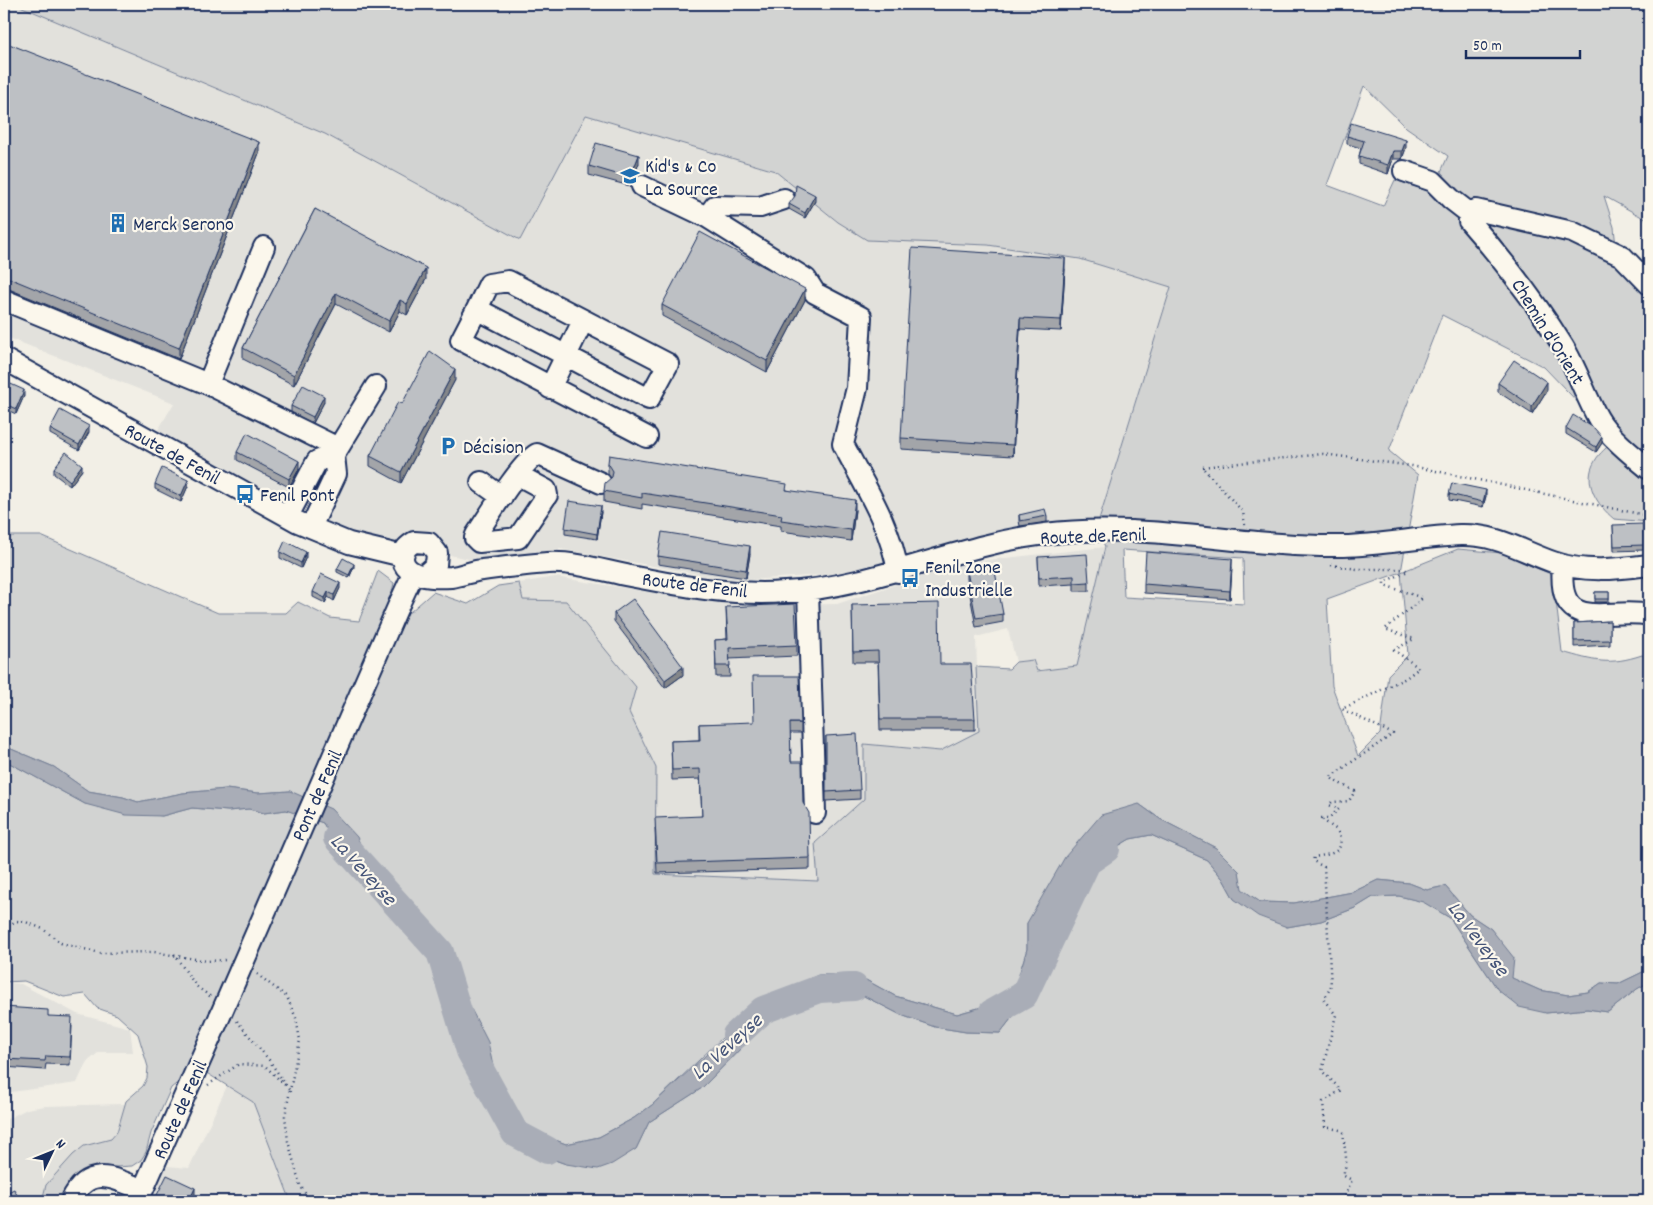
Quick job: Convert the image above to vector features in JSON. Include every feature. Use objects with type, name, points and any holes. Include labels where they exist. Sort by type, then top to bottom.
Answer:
[{"type":"street","name":"Chemin d'Orient","points":[[1404,171],[1433,181],[1472,216],[1469,221],[1503,259],[1537,303],[1571,358],[1599,419],[1649,469]]},
{"type":"street","points":[[642,186],[707,217],[806,278],[816,294],[861,317],[857,388],[843,444],[878,512],[895,553],[898,572]]},
{"type":"street","points":[[707,217],[715,206],[760,207],[784,199]]},
{"type":"street","points":[[1472,216],[1476,210],[1572,232],[1622,256],[1649,284]]},
{"type":"street","points":[[208,384],[264,247]]},
{"type":"street","points":[[476,309],[650,399],[668,364],[508,281],[490,284],[476,309],[461,340],[647,437]]},
{"type":"street","points":[[4,300],[208,384],[336,451]]},
{"type":"street","points":[[550,388],[584,321]]},
{"type":"street","points":[[4,355],[23,368]]},
{"type":"street","name":"Route de Fenil","points":[[4,359],[288,516],[349,543],[414,568],[450,577],[479,570],[552,563],[575,565],[666,583],[740,592],[808,590],[830,588],[898,572],[1013,540],[1068,532],[1139,532],[1248,541],[1343,546],[1459,535],[1481,536],[1504,541],[1563,565],[1609,570],[1649,565]]},
{"type":"street","points":[[288,516],[317,461],[336,451],[376,386]]},
{"type":"street","points":[[311,527],[336,474],[336,451]]},
{"type":"street","points":[[518,475],[546,490],[547,495],[518,538],[480,542],[475,538],[476,535],[518,475],[532,457],[537,454],[601,483]]},
{"type":"street","points":[[481,482],[502,497]]},
{"type":"street","points":[[418,541],[429,543],[437,553],[434,568],[414,568],[408,546],[418,541]]},
{"type":"street","name":"Route de Fenil","points":[[437,553],[458,567],[479,570]]},
{"type":"street","points":[[1563,565],[1563,588],[1568,601],[1577,610],[1588,615],[1649,615]]},
{"type":"street","name":"Pont de Fenil","points":[[220,1016],[414,568]]},
{"type":"street","points":[[808,590],[815,813]]},
{"type":"street","name":"Route de Fenil","points":[[140,1196],[220,1016]]},
{"type":"street","points":[[71,1201],[86,1182],[104,1176],[116,1178],[140,1196]]},
{"type":"path","points":[[1248,541],[1243,512],[1202,467],[1323,454],[1412,466],[1649,516]]},
{"type":"path","points":[[1330,564],[1357,569],[1404,569],[1408,571],[1384,582],[1384,585],[1423,598],[1384,629],[1414,639],[1394,650],[1420,668],[1397,683],[1342,709],[1393,734],[1330,777],[1334,781],[1355,791],[1349,801],[1332,802],[1329,804],[1339,809],[1333,816],[1320,818],[1337,830],[1340,836],[1338,850],[1334,853],[1314,857],[1313,861],[1324,867],[1327,944],[1331,986],[1324,1000],[1336,1014],[1336,1021],[1322,1071],[1341,1090],[1323,1102],[1323,1122],[1325,1127],[1340,1130],[1344,1133],[1342,1145],[1346,1158],[1343,1171],[1344,1176],[1352,1180],[1342,1201]]},
{"type":"path","points":[[4,928],[16,921],[26,922],[43,929],[61,943],[100,954],[154,952],[207,961],[228,960],[235,963]]},
{"type":"path","points":[[250,970],[288,997],[296,1018],[300,1040],[285,1116],[288,1141],[300,1185],[310,1201]]},
{"type":"path","points":[[207,1086],[239,1064],[265,1066],[290,1091]]},
{"type":"shaded area","points":[[4,4],[15,4],[325,134],[520,240],[586,115],[775,171],[838,222],[941,243],[988,245],[1080,259],[1171,287],[1097,526],[823,575],[735,581],[560,549],[478,561],[343,532],[157,432],[174,403],[4,336]]},
{"type":"shaded area","points":[[15,4],[1649,4],[1649,221],[1604,196],[1614,227],[1616,247],[1649,284],[1649,522],[1614,519],[1597,500],[1591,485],[1591,469],[1599,455],[1614,440],[1544,367],[1442,315],[1389,451],[1418,475],[1401,572],[1458,549],[1502,553],[1553,575],[1562,652],[1602,661],[1620,660],[1642,655],[1649,658],[1649,969],[1618,984],[1601,983],[1588,992],[1568,995],[1539,990],[1512,978],[1491,929],[1470,915],[1445,886],[1427,890],[1409,883],[1378,880],[1353,892],[1294,903],[1260,902],[1241,889],[1239,871],[1216,848],[1160,819],[1139,804],[1027,923],[1027,949],[1014,991],[982,1007],[957,1014],[895,996],[855,974],[785,990],[722,1038],[652,1105],[634,1118],[599,1137],[566,1144],[539,1134],[516,1118],[496,1081],[487,1042],[445,959],[438,960],[437,979],[446,1014],[515,1133],[530,1151],[566,1164],[636,1149],[649,1122],[702,1088],[747,1042],[763,1010],[819,989],[858,993],[901,1015],[935,1027],[966,1032],[1000,1033],[1014,1015],[1041,960],[1056,913],[1075,880],[1108,852],[1130,839],[1151,835],[1207,860],[1223,879],[1234,899],[1287,927],[1321,921],[1355,908],[1373,897],[1399,896],[1424,902],[1450,918],[1498,990],[1546,1013],[1587,1009],[1608,1012],[1649,982],[1649,1201],[288,1201],[290,1199],[253,1102],[205,1072],[190,1073],[171,1088],[151,1133],[146,1152],[141,1160],[132,1166],[99,1168],[75,1180],[66,1189],[60,1201],[42,1201],[46,1185],[73,1155],[84,1146],[111,1139],[117,1132],[126,1101],[143,1086],[147,1078],[148,1067],[138,1034],[117,1015],[97,1008],[85,994],[64,997],[24,981],[4,982],[4,760],[85,804],[162,816],[192,808],[228,811],[249,809],[264,813],[286,810],[323,823],[341,854],[368,861],[290,791],[258,793],[226,789],[183,793],[138,802],[123,797],[88,791],[54,767],[4,746],[4,521],[10,536],[41,536],[218,613],[286,613],[298,602],[330,618],[359,621],[378,571],[394,583],[388,609],[410,612],[433,592],[468,604],[498,586],[519,583],[523,600],[566,601],[636,687],[629,712],[656,768],[655,874],[818,881],[815,843],[864,799],[864,744],[940,751],[979,731],[976,667],[1009,669],[1016,662],[1033,660],[1037,671],[1077,666],[1105,547],[1097,526],[1171,287],[1080,259],[988,245],[867,240],[838,222],[775,171],[586,115],[520,240],[325,134]],"holes":[[[1364,86],[1406,127],[1448,156],[1432,192],[1395,180],[1383,206],[1327,185]],[[1122,550],[1243,558],[1244,604],[1124,597]],[[1401,572],[1408,655],[1388,675],[1380,734],[1358,756],[1332,686],[1327,599]]]},
{"type":"shaded area","points":[[1105,547],[1077,667],[1037,671],[1033,660],[1016,662],[1008,629],[976,637],[979,731],[940,751],[864,744],[864,799],[815,843],[818,881],[655,874],[656,768],[629,712],[636,687],[523,600],[519,583],[555,577],[739,606],[837,604],[961,563]]},
{"type":"shaded area","points":[[4,982],[21,984],[77,1014],[130,1028],[133,1052],[99,1052],[86,1063],[77,1083],[4,1093]]},
{"type":"shaded area","points":[[227,1086],[253,1102],[290,1199],[288,1201],[256,1199],[252,1201],[149,1201],[167,1166],[189,1168]]},
{"type":"shaded area","points":[[125,1104],[117,1132],[111,1139],[84,1146],[46,1185],[42,1201],[4,1201],[4,1116],[7,1119],[27,1109],[45,1106]]},
{"type":"water","points":[[4,746],[54,767],[88,791],[123,797],[138,802],[183,793],[226,789],[258,793],[290,791],[331,809],[357,837],[368,861],[360,868],[341,854],[323,823],[286,810],[264,813],[249,809],[228,811],[192,808],[162,816],[126,815],[85,804],[4,760]]},
{"type":"water","points":[[1139,804],[1160,819],[1216,848],[1239,871],[1242,889],[1260,902],[1294,903],[1353,892],[1378,880],[1409,883],[1427,890],[1445,886],[1470,915],[1491,929],[1514,958],[1512,978],[1539,990],[1568,995],[1588,992],[1601,983],[1618,984],[1649,969],[1649,982],[1608,1012],[1587,1009],[1546,1013],[1519,1007],[1498,990],[1450,918],[1423,902],[1399,896],[1373,897],[1355,908],[1321,921],[1287,927],[1258,916],[1234,899],[1223,879],[1207,860],[1151,835],[1130,839],[1108,852],[1075,880],[1056,913],[1041,960],[1014,1015],[1000,1033],[966,1032],[935,1027],[901,1015],[858,993],[819,989],[763,1010],[747,1042],[702,1088],[649,1122],[636,1149],[612,1164],[598,1169],[566,1164],[530,1151],[515,1133],[446,1013],[437,979],[438,960],[445,958],[488,1042],[496,1081],[516,1118],[539,1134],[566,1144],[599,1137],[634,1118],[652,1105],[746,1018],[785,990],[818,975],[855,974],[895,996],[957,1014],[982,1007],[1014,991],[1027,949],[1027,923],[1065,857],[1101,815]]},
{"type":"building","name":"Merck Serono","points":[[4,42],[259,142],[179,348],[9,278],[4,279]]},
{"type":"building","points":[[1351,123],[1406,140],[1402,151],[1393,151],[1388,165],[1359,156],[1364,141],[1347,136]]},
{"type":"building","points":[[596,143],[639,155],[630,178],[589,166]]},
{"type":"building","points":[[796,185],[815,195],[805,213],[789,204],[795,196]]},
{"type":"building","points":[[315,209],[426,268],[407,304],[400,300],[389,321],[336,293],[294,375],[243,348]]},
{"type":"building","points":[[700,232],[805,289],[767,361],[662,305]]},
{"type":"building","points":[[912,248],[1065,258],[1061,320],[1020,318],[1013,445],[901,438]]},
{"type":"building","points":[[430,351],[455,369],[401,472],[370,456],[398,402],[402,404]]},
{"type":"building","points":[[1514,360],[1547,382],[1532,406],[1498,383]]},
{"type":"building","points":[[4,381],[24,390],[16,409],[5,404],[4,406]]},
{"type":"building","points":[[303,385],[324,396],[313,417],[291,406]]},
{"type":"building","points":[[60,410],[89,426],[79,445],[50,429]]},
{"type":"building","points":[[1573,415],[1594,428],[1602,437],[1596,447],[1566,428]]},
{"type":"building","points":[[247,433],[299,461],[289,479],[237,452]]},
{"type":"building","points":[[66,452],[82,465],[70,481],[54,468]]},
{"type":"building","points":[[609,455],[787,484],[786,490],[855,500],[851,530],[781,520],[782,515],[642,493],[642,498],[604,491],[605,483],[612,477],[613,471],[608,463]]},
{"type":"building","points":[[162,468],[188,480],[181,496],[155,484]]},
{"type":"building","points":[[1452,483],[1486,490],[1483,502],[1449,494]]},
{"type":"building","points":[[569,501],[601,506],[597,534],[565,528]]},
{"type":"building","points":[[1045,509],[1047,516],[1020,521],[1019,515]]},
{"type":"building","points":[[1643,524],[1644,545],[1614,546],[1613,525]]},
{"type":"building","points":[[662,532],[750,546],[746,570],[658,556]]},
{"type":"building","points":[[285,541],[306,552],[301,563],[280,552]]},
{"type":"building","points":[[1146,552],[1232,559],[1230,591],[1144,584]]},
{"type":"building","points":[[1087,554],[1089,582],[1074,583],[1074,576],[1039,578],[1038,557]]},
{"type":"building","points":[[343,558],[354,564],[349,575],[337,569]]},
{"type":"building","points":[[994,566],[1003,614],[976,618],[967,571]]},
{"type":"building","points":[[321,574],[340,583],[334,595],[328,592],[325,598],[313,592]]},
{"type":"building","points":[[1595,592],[1609,592],[1609,599],[1595,599]]},
{"type":"building","points":[[633,599],[683,667],[665,680],[614,613]]},
{"type":"building","points":[[939,603],[940,664],[971,664],[975,719],[880,719],[878,651],[853,652],[852,605]]},
{"type":"building","points":[[795,604],[797,645],[729,648],[730,666],[716,666],[715,640],[728,639],[726,607]]},
{"type":"building","points":[[1610,621],[1610,640],[1574,641],[1574,623]]},
{"type":"building","points":[[753,676],[799,676],[801,723],[790,723],[791,762],[802,762],[803,803],[809,813],[810,858],[657,863],[655,818],[702,816],[700,769],[672,770],[671,741],[700,740],[699,724],[754,722]]},
{"type":"building","points":[[857,734],[860,790],[826,792],[826,736]]},
{"type":"building","points":[[4,1007],[48,1010],[48,1016],[72,1017],[70,1057],[46,1056],[45,1061],[4,1059]]},
{"type":"building","points":[[167,1175],[195,1188],[189,1201],[154,1201]]},
{"type":"building","points":[[14,1189],[20,1201],[4,1201],[4,1194]]},
{"type":"waterway","name":"La Veveyse","points":[[337,838],[440,952],[470,1051],[515,1133],[547,1150]]},
{"type":"waterway","name":"La Veveyse","points":[[992,1013],[1024,995],[1087,862],[1106,849]]},
{"type":"waterway","name":"La Veveyse","points":[[736,1035],[763,1010],[819,989],[854,987]]},
{"type":"place","name":"Kid's & Co La Source","points":[[630,176]]},
{"type":"place","name":"Merck Serono","points":[[118,223]]},
{"type":"place","name":"Décision","points":[[448,446]]},
{"type":"place","name":"Fenil Pont","points":[[245,494]]},
{"type":"place","name":"Fenil Zone Industrielle","points":[[910,578]]}]
